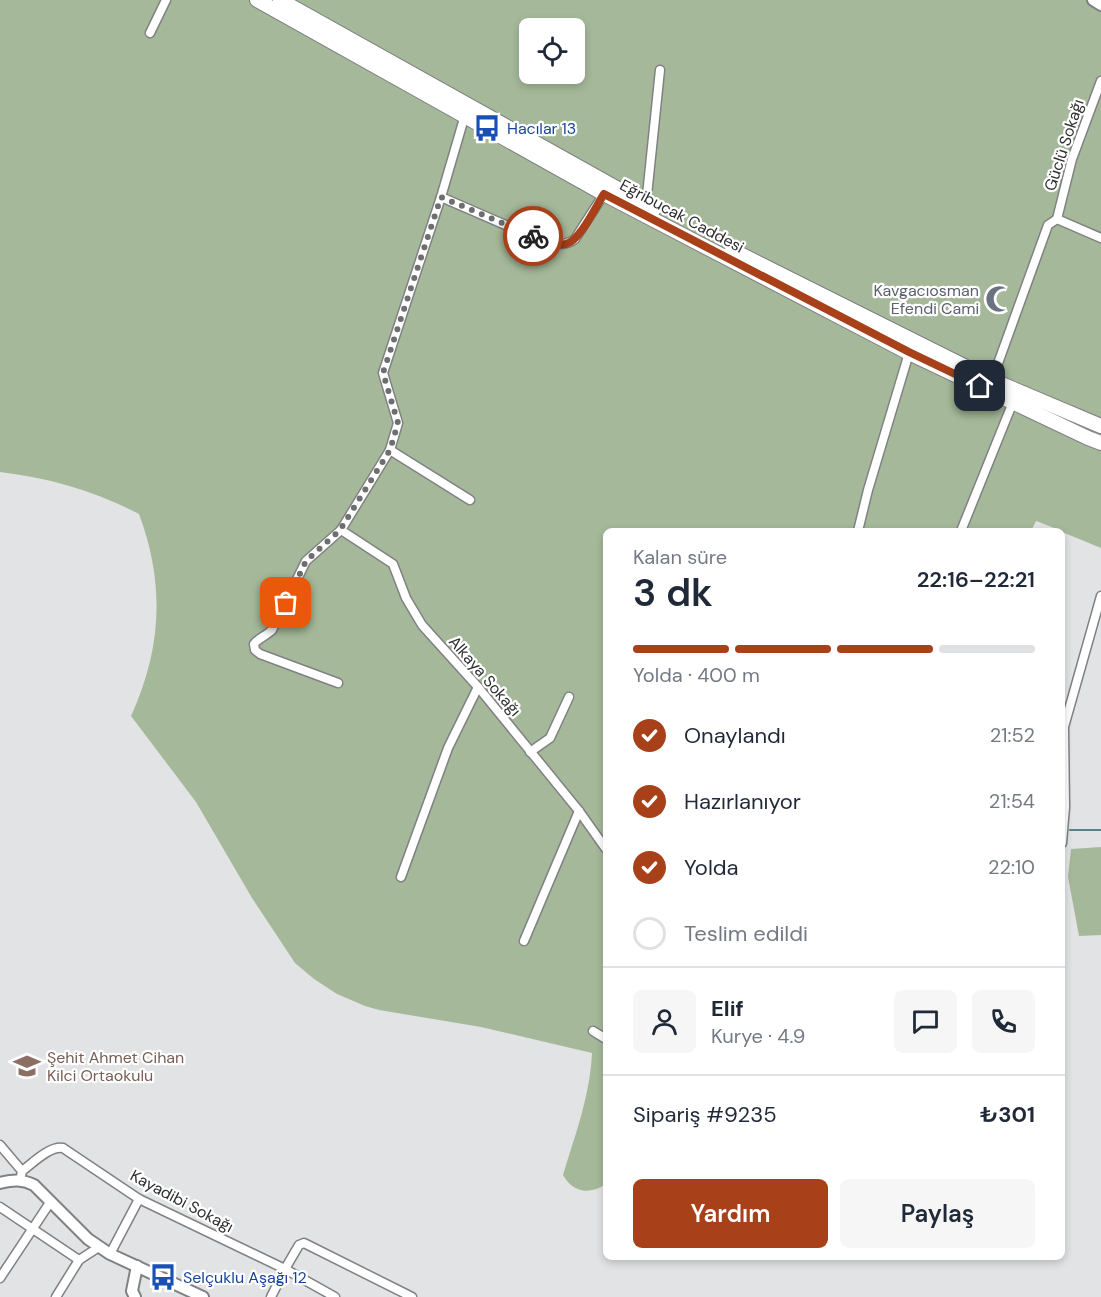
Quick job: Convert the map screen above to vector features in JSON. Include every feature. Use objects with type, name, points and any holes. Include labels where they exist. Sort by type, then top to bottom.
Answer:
[{"type":"main road","name":"Eğribucak Caddesi","points":[[257,0],[604,194],[909,352],[1101,443]]},
{"type":"main road","name":"Eğribucak Caddesi","points":[[280,0],[646,206],[992,380],[1101,426]]},
{"type":"street","points":[[150,33],[166,0]]},
{"type":"street","points":[[1093,0],[1101,5]]},
{"type":"street","points":[[646,206],[660,70]]},
{"type":"street","name":"Güclü Sokağı","points":[[992,380],[1048,225],[1057,219],[1072,159],[1101,81]]},
{"type":"street","points":[[338,683],[260,654],[255,650],[255,641],[272,630],[306,561],[340,530],[390,450],[398,423],[383,373],[441,197],[465,115]]},
{"type":"street","points":[[441,197],[548,243],[560,244],[569,243],[575,239],[604,194]]},
{"type":"street","points":[[1057,219],[1101,238]]},
{"type":"street","points":[[859,528],[909,352]]},
{"type":"street","points":[[962,528],[1013,402]]},
{"type":"street","points":[[390,450],[470,500]]},
{"type":"street","name":"Alkaya Sokağı","points":[[340,530],[393,564],[406,598],[422,625],[478,687],[579,811],[603,845]]},
{"type":"street","points":[[1065,723],[1101,596]]},
{"type":"street","points":[[401,877],[448,748],[478,687]]},
{"type":"street","points":[[530,752],[550,738],[569,697]]},
{"type":"street","points":[[524,941],[579,811]]},
{"type":"street","points":[[593,1031],[603,1037]]},
{"type":"street","points":[[0,1145],[11,1158],[21,1176],[34,1185],[88,1239],[111,1254],[203,1297]]},
{"type":"street","name":"Kayadibi Sokağı","points":[[21,1176],[52,1149],[63,1148],[139,1199],[285,1269],[335,1297]]},
{"type":"street","points":[[0,1155],[11,1158]]},
{"type":"street","points":[[0,1183],[21,1176]]},
{"type":"street","points":[[111,1254],[139,1199]]},
{"type":"street","points":[[0,1278],[51,1201]]},
{"type":"street","points":[[0,1207],[79,1260]]},
{"type":"street","points":[[272,1297],[299,1245],[304,1243],[412,1297]]},
{"type":"street","points":[[56,1297],[79,1260],[99,1247]]},
{"type":"street","points":[[132,1295],[137,1266]]},
{"type":"green space","points":[[0,0],[1101,0],[1101,548],[1065,533],[1065,528],[1054,528],[1036,521],[1032,528],[603,528],[603,1186],[600,1188],[588,1191],[577,1189],[563,1175],[585,1100],[592,1053],[481,1027],[365,1006],[337,994],[295,963],[252,898],[196,802],[131,716],[149,666],[156,616],[153,566],[139,514],[72,487],[0,472]]},
{"type":"green space","points":[[1101,847],[1101,935],[1079,936],[1068,877],[1071,849]]},
{"type":"waterway","points":[[1070,830],[1101,830]]},
{"type":"way so far","points":[[286,603],[306,561],[340,530],[390,450],[398,423],[383,373],[441,197],[533,236]]},
{"type":"place","name":"Hacılar 13","points":[[487,128]]},
{"type":"place","name":"Kavgacıosman Efendi Cami","points":[[999,299]]},
{"type":"place","name":"Şehit Ahmet Cihan Kilci Ortaokulu","points":[[27,1066]]},
{"type":"place","name":"Selçuklu Aşağı 12","points":[[163,1277]]},
{"type":"route","points":[[533,236],[548,243],[569,243],[575,239],[604,194],[909,352],[980,386]]}]
